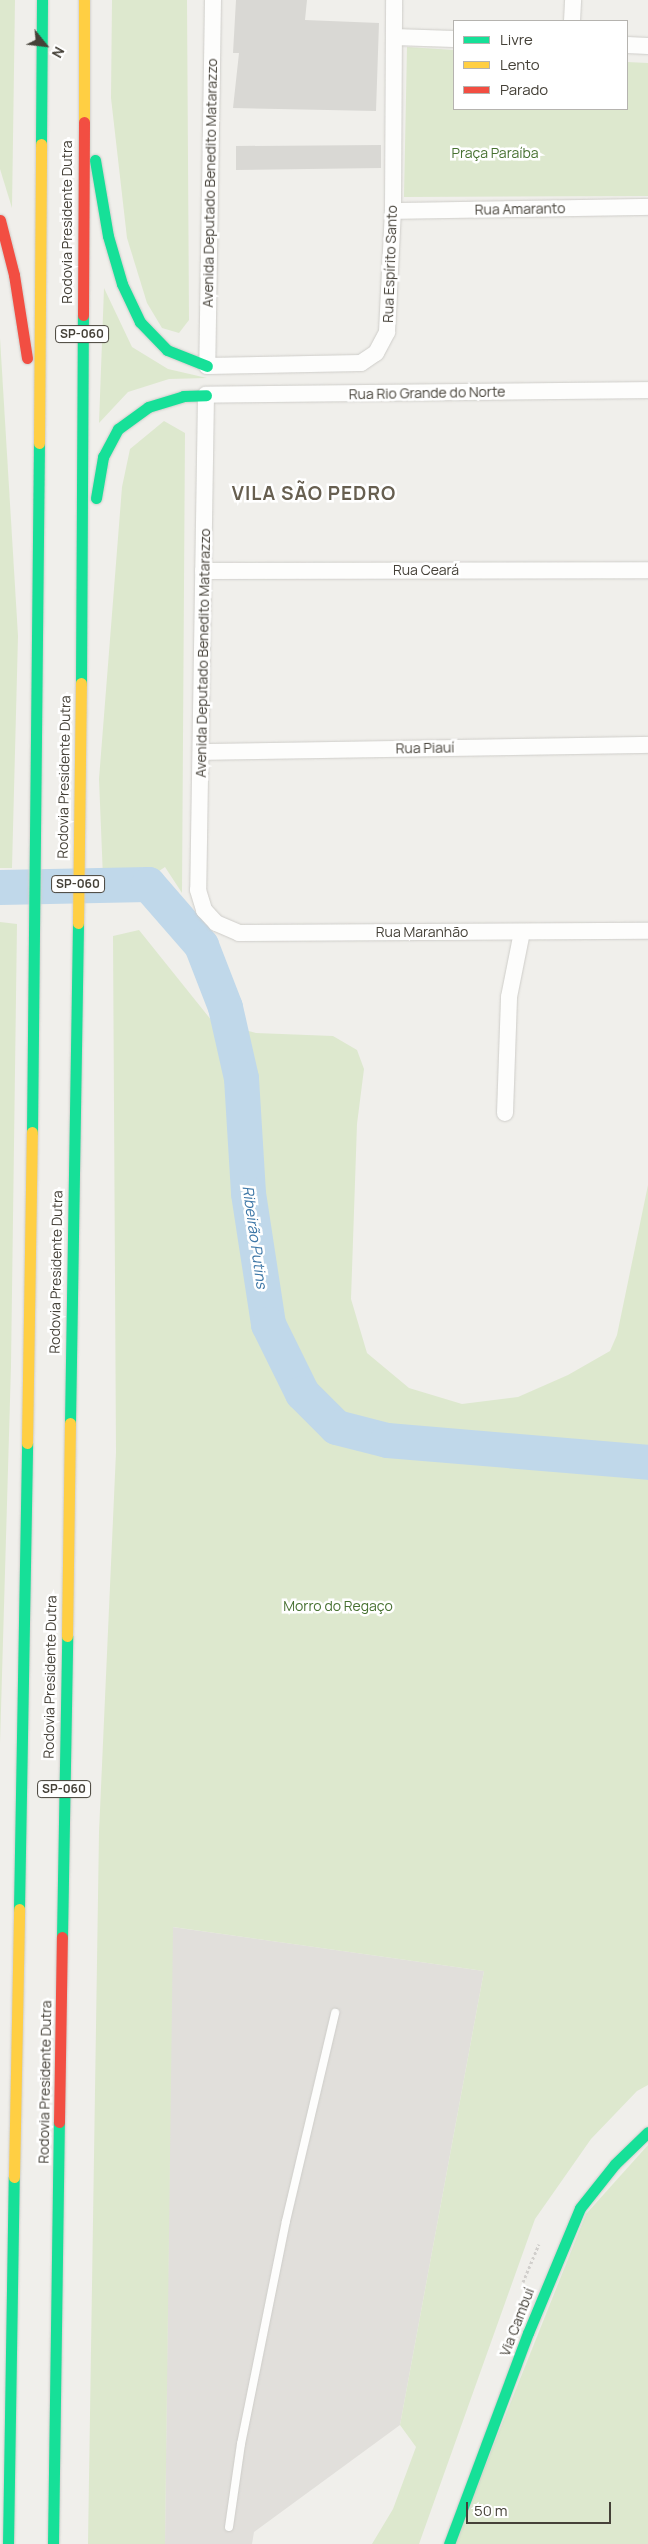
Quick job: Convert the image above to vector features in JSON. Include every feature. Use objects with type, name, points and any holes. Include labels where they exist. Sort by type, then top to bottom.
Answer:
[{"type":"main road","name":"Rodovia Presidente Dutra","points":[[8,2544],[35,955],[42,0]]},
{"type":"main road","name":"Rodovia Presidente Dutra","points":[[53,2544],[83,571],[82,96],[84,0]]},
{"type":"main road","points":[[82,96],[108,236],[122,284],[140,322],[167,350],[207,366]]},
{"type":"main road","points":[[0,220],[14,275],[39,443]]},
{"type":"main road","points":[[83,571],[103,457],[118,429],[148,407],[183,396],[206,395]]},
{"type":"main road","name":"Via Cambuí","points":[[449,2544],[492,2436],[528,2333],[580,2208],[615,2164],[648,2132]]},
{"type":"street","name":"Avenida Deputado Benedito Matarazzo","points":[[207,366],[213,0]]},
{"type":"street","name":"Rua Espírito Santo","points":[[207,366],[361,363],[376,352],[387,332],[393,210],[394,0]]},
{"type":"street","points":[[572,20],[573,0]]},
{"type":"street","points":[[394,37],[453,39]]},
{"type":"street","points":[[628,45],[648,46]]},
{"type":"street","name":"Rua Amaranto","points":[[393,210],[648,207]]},
{"type":"street","name":"Rua Rio Grande do Norte","points":[[206,395],[648,390]]},
{"type":"street","name":"Avenida Deputado Benedito Matarazzo","points":[[204,910],[198,890],[202,752],[206,395]]},
{"type":"street","name":"Rua Ceará","points":[[203,571],[648,570]]},
{"type":"street","name":"Rua Piauí","points":[[202,752],[648,745]]},
{"type":"street","name":"Rua Maranhão","points":[[204,910],[216,923],[239,933],[648,931]]},
{"type":"street","points":[[504,1113],[508,997],[522,932]]},
{"type":"lane","points":[[229,2527],[241,2444],[286,2221],[335,2014]]},
{"type":"shaded area","points":[[172,1927],[484,1971],[400,2425],[254,2532],[252,2544],[165,2544]]},
{"type":"green space","points":[[0,0],[15,0],[12,208],[0,169]]},
{"type":"green space","points":[[112,0],[187,0],[189,320],[179,333],[162,328],[147,303],[127,238],[111,98]]},
{"type":"green space","name":"Praça Paraíba","points":[[407,47],[453,50],[453,110],[628,110],[628,62],[648,63],[648,196],[404,197]]},
{"type":"green space","points":[[104,288],[132,347],[168,369],[207,378],[169,379],[128,392],[99,423]]},
{"type":"green space","points":[[0,338],[18,636],[12,868],[0,868]]},
{"type":"green space","points":[[164,421],[185,433],[182,893],[165,867],[150,877],[103,878],[99,779],[122,487],[130,449]]},
{"type":"green space","points":[[0,922],[17,924],[11,1366],[0,1744]]},
{"type":"green space","name":"Morro do Regaço","points":[[139,930],[212,1021],[256,1033],[333,1036],[357,1050],[364,1069],[357,1124],[351,1299],[367,1353],[409,1388],[462,1404],[518,1397],[568,1375],[610,1351],[617,1335],[648,1185],[648,2085],[637,2091],[591,2139],[535,2219],[419,2544],[372,2544],[393,2509],[416,2447],[400,2425],[484,1971],[173,1927],[165,2544],[88,2544],[99,1832],[116,1452],[113,936]]},
{"type":"green space","points":[[648,2145],[648,2544],[454,2544],[586,2214]]},
{"type":"building","points":[[236,0],[307,0],[305,20],[379,23],[376,111],[233,108],[239,53],[233,53]]},
{"type":"building","points":[[381,145],[381,168],[236,170],[236,146]]},
{"type":"waterway","name":"Ribeirão Putins","points":[[0,887],[148,884],[201,945],[225,1007],[241,1078],[248,1193],[268,1324],[302,1393],[336,1427],[387,1440],[648,1462]]},
{"type":"traffic: fast","points":[[41,144],[42,0]]},
{"type":"traffic: fast","points":[[95,160],[108,236],[122,284],[140,322],[167,350],[207,366]]},
{"type":"traffic: fast","points":[[81,683],[83,315]]},
{"type":"traffic: fast","points":[[96,498],[103,457],[118,429],[148,407],[183,396],[206,395]]},
{"type":"traffic: fast","points":[[32,1132],[39,443]]},
{"type":"traffic: fast","points":[[70,1423],[78,923]]},
{"type":"traffic: fast","points":[[19,1909],[27,1443]]},
{"type":"traffic: fast","points":[[62,1937],[67,1636]]},
{"type":"traffic: fast","points":[[53,2544],[59,2122]]},
{"type":"traffic: fast","points":[[449,2544],[528,2333],[580,2208],[615,2164],[648,2132]]},
{"type":"traffic: fast","points":[[8,2544],[14,2177]]},
{"type":"traffic: slow","points":[[84,0],[84,122]]},
{"type":"traffic: slow","points":[[39,443],[41,144]]},
{"type":"traffic: slow","points":[[78,923],[81,683]]},
{"type":"traffic: slow","points":[[27,1443],[32,1132]]},
{"type":"traffic: slow","points":[[67,1636],[70,1423]]},
{"type":"traffic: slow","points":[[14,2177],[19,1909]]},
{"type":"traffic: jam","points":[[83,315],[84,122]]},
{"type":"traffic: jam","points":[[0,220],[14,275],[27,358]]},
{"type":"traffic: jam","points":[[59,2122],[62,1937]]},
{"type":"district","name":"VILA SÃO PEDRO","points":[[314,494]]}]
